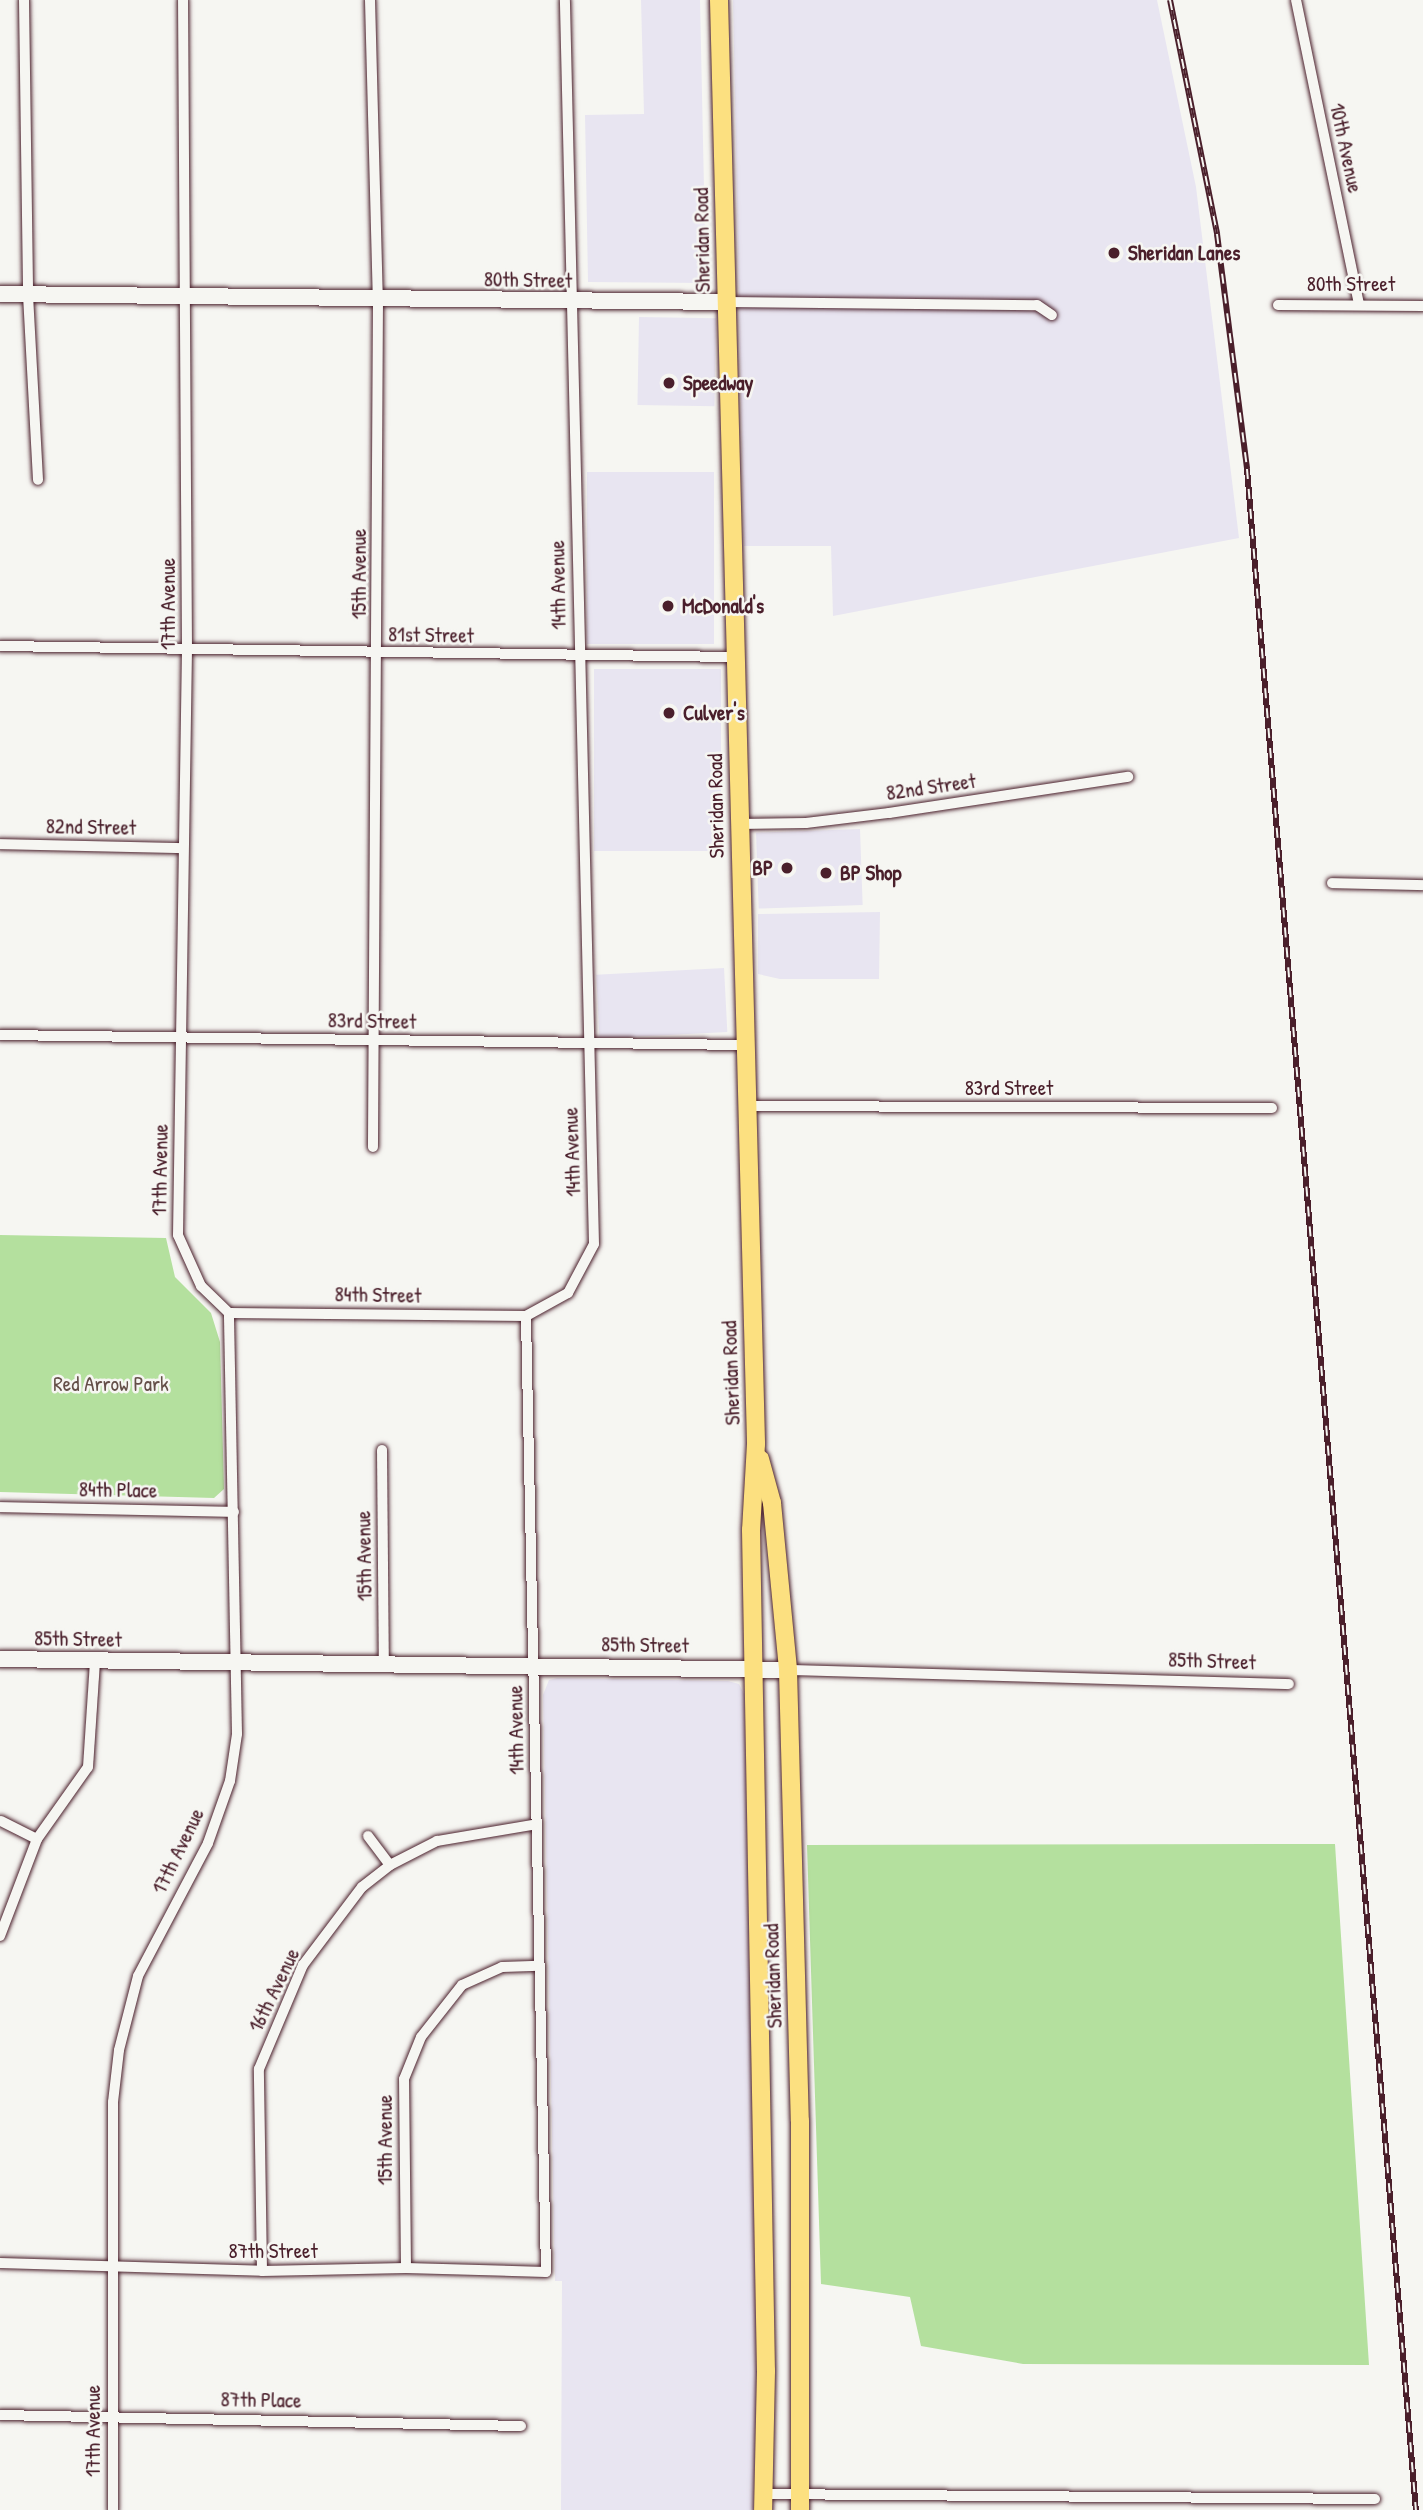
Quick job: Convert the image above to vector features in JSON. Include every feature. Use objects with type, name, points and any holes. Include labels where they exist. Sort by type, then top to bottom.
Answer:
[{"type":"main road","name":"Sheridan Road","points":[[719,0],[756,1444],[751,1530],[756,1669],[766,2371],[763,2502]]},
{"type":"main road","name":"Sheridan Road","points":[[756,1444],[772,1503],[788,1670],[800,2121],[800,2503]]},
{"type":"street","points":[[24,0],[28,295],[38,480]]},
{"type":"street","name":"17th Avenue","points":[[113,2510],[113,2102],[119,2050],[138,1976],[208,1843],[230,1781],[237,1734],[229,1313],[201,1286],[178,1235],[182,1038],[181,848],[187,650],[187,296],[183,0]]},
{"type":"street","name":"15th Avenue","points":[[370,0],[378,299],[379,653],[373,1147]]},
{"type":"street","name":"14th Avenue","points":[[546,2272],[526,1316],[568,1293],[594,1244],[578,656],[575,302],[565,0]]},
{"type":"street","name":"10th Avenue","points":[[1296,0],[1359,304]]},
{"type":"street","name":"80th Street","points":[[0,294],[1037,305],[1052,315]]},
{"type":"street","name":"80th Street","points":[[1278,305],[1423,306]]},
{"type":"street","name":"81st Street","points":[[0,646],[736,657]]},
{"type":"street","name":"82nd Street","points":[[739,824],[806,823],[889,813],[1128,777]]},
{"type":"street","name":"82nd Street","points":[[0,844],[181,848]]},
{"type":"street","points":[[1332,883],[1423,885]]},
{"type":"street","name":"83rd Street","points":[[0,1035],[744,1045]]},
{"type":"street","name":"83rd Street","points":[[746,1106],[1272,1108]]},
{"type":"street","name":"84th Street","points":[[229,1313],[526,1316]]},
{"type":"street","name":"15th Avenue","points":[[382,1450],[384,1661]]},
{"type":"street","name":"84th Place","points":[[0,1507],[234,1512]]},
{"type":"street","name":"85th Street","points":[[0,1659],[384,1661],[1289,1684]]},
{"type":"street","points":[[0,1936],[37,1839],[88,1767],[95,1661]]},
{"type":"street","points":[[1,1821],[37,1839]]},
{"type":"street","name":"16th Avenue","points":[[262,2271],[259,2070],[303,1965],[362,1887],[390,1865],[437,1840],[537,1824]]},
{"type":"street","points":[[368,1836],[390,1865]]},
{"type":"street","name":"15th Avenue","points":[[406,2268],[404,2079],[421,2037],[462,1985],[502,1967],[539,1966]]},
{"type":"street","name":"87th Street","points":[[0,2263],[262,2271],[406,2268],[546,2272]]},
{"type":"street","name":"87th Place","points":[[0,2415],[521,2426]]},
{"type":"street","points":[[763,2502],[1375,2500]]},
{"type":"shaded area","points":[[641,0],[700,0],[706,283],[588,282],[585,115],[644,114]]},
{"type":"shaded area","points":[[733,0],[1157,0],[1196,187],[1239,538],[833,616],[831,546],[744,546]]},
{"type":"shaded area","points":[[639,317],[716,318],[714,406],[637,405]]},
{"type":"shaded area","points":[[587,472],[714,472],[714,644],[587,644]]},
{"type":"shaded area","points":[[594,669],[721,669],[721,851],[594,851]]},
{"type":"shaded area","points":[[860,829],[863,905],[759,909],[756,833]]},
{"type":"shaded area","points":[[880,912],[879,979],[780,979],[758,974],[758,914]]},
{"type":"shaded area","points":[[724,968],[727,1032],[600,1039],[596,975]]},
{"type":"shaded area","points":[[549,1680],[728,1681],[739,1684],[744,1694],[758,2342],[753,2510],[561,2510],[562,2281],[555,2281],[543,1695]]},
{"type":"green space","name":"Red Arrow Park","points":[[0,1235],[166,1238],[175,1277],[211,1313],[220,1342],[224,1489],[214,1498],[0,1492]]},
{"type":"green space","points":[[1335,1844],[1369,2365],[1023,2364],[921,2346],[910,2297],[821,2284],[807,1845]]},
{"type":"railway","points":[[1170,0],[1217,234],[1247,469],[1416,2510]]},
{"type":"place","name":"Sheridan Lanes","points":[[1114,253]]},
{"type":"place","name":"Speedway","points":[[669,383]]},
{"type":"place","name":"McDonald's","points":[[668,606]]},
{"type":"place","name":"Culver's","points":[[669,713]]},
{"type":"place","name":"BP","points":[[787,868]]},
{"type":"place","name":"BP Shop","points":[[826,873]]}]
